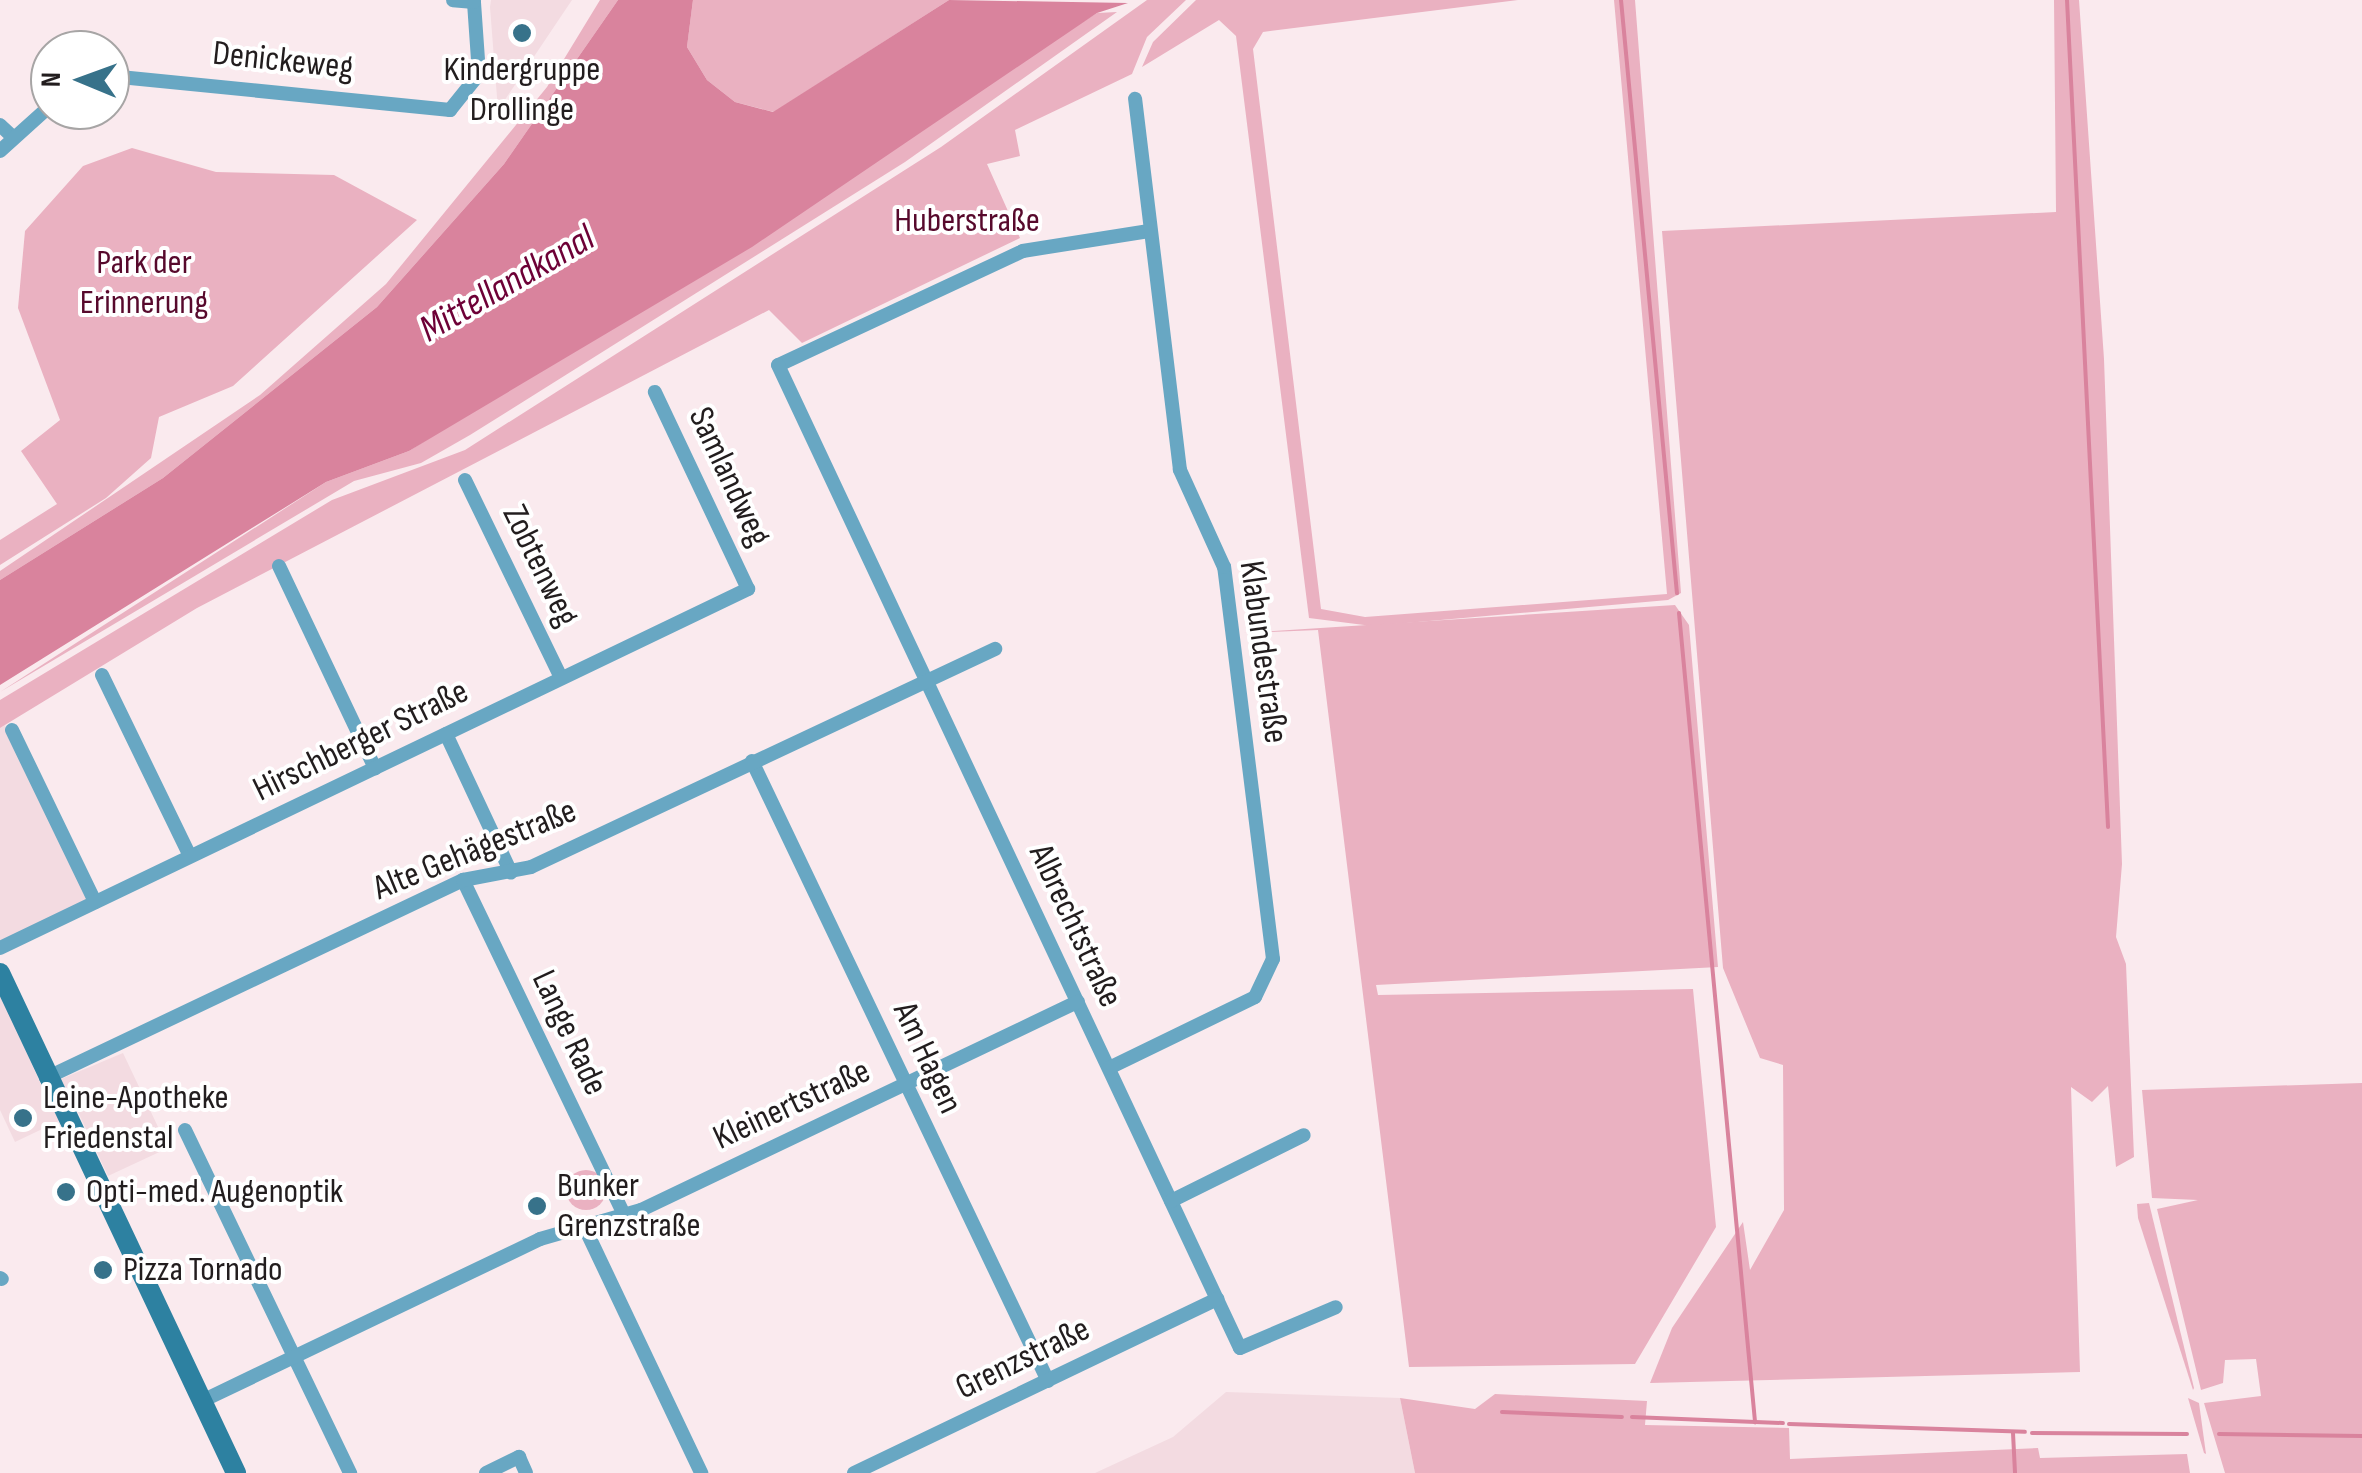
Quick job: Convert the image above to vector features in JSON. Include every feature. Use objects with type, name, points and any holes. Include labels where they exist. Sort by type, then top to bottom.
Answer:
[{"type":"main road","points":[[0,974],[236,1473]]},
{"type":"street","name":"Denickeweg","points":[[130,78],[450,110],[478,74],[474,2],[453,0]]},
{"type":"street","name":"Klabundestraße","points":[[1108,1068],[1255,996],[1272,959],[1224,567],[1180,470],[1136,99]]},
{"type":"street","points":[[0,150],[30,122]]},
{"type":"street","points":[[0,125],[12,136]]},
{"type":"street","name":"Albrechtstraße","points":[[1150,230],[1023,251],[778,364],[1240,1348],[1336,1306]]},
{"type":"street","name":"Samlandweg","points":[[655,392],[748,588]]},
{"type":"street","name":"Zobtenweg","points":[[465,480],[561,678]]},
{"type":"street","points":[[278,566],[375,768]]},
{"type":"street","name":"Hirschberger Straße","points":[[0,948],[748,588]]},
{"type":"street","points":[[925,677],[995,649]]},
{"type":"street","points":[[102,675],[190,856]]},
{"type":"street","name":"Alte Gehägestraße","points":[[46,1078],[463,880],[510,872],[925,677]]},
{"type":"street","points":[[12,730],[95,902]]},
{"type":"street","points":[[446,734],[510,872]]},
{"type":"street","name":"Am Hagen","points":[[752,761],[1048,1381]]},
{"type":"street","name":"Lange Rade","points":[[463,880],[622,1211]]},
{"type":"street","name":"Kleinertstraße","points":[[202,1401],[584,1224],[622,1211],[906,1084],[1078,1002]]},
{"type":"street","points":[[185,1130],[350,1473]]},
{"type":"street","points":[[1171,1201],[1304,1135]]},
{"type":"street","points":[[584,1224],[701,1473]]},
{"type":"street","name":"Grenzstraße","points":[[854,1473],[1217,1299]]},
{"type":"street","points":[[486,1473],[519,1457],[526,1473]]},
{"type":"shaded area","name":"Kindergruppe Drollinge","points":[[491,0],[572,0],[498,110],[490,7]]},
{"type":"shaded area","points":[[5,725],[89,900],[0,943],[0,728]]},
{"type":"shaded area","points":[[0,993],[42,1087],[123,1053],[168,1148],[108,1176],[78,1112],[15,1142],[0,1110]]},
{"type":"shaded area","points":[[1226,1392],[1400,1398],[1415,1473],[1095,1473],[1173,1437]]},
{"type":"green space","points":[[600,0],[618,0],[504,164],[377,307],[163,478],[0,580],[0,571],[260,395],[386,284],[547,87]]},
{"type":"green space","points":[[693,0],[949,0],[774,112],[735,102],[707,80],[687,47]]},
{"type":"green space","name":"Huberstraße","points":[[1147,0],[1186,0],[1147,37],[1132,74],[1015,130],[1020,156],[987,164],[1020,238],[802,343],[769,310],[197,608],[0,728],[0,700],[332,500],[465,450],[941,147]]},
{"type":"green space","points":[[1196,0],[1518,0],[1263,32],[1253,49],[1321,609],[1365,617],[1667,594],[1614,0],[1635,0],[1681,593],[1668,600],[1372,626],[1309,618],[1236,36],[1219,20],[1142,67],[1153,42]]},
{"type":"green space","points":[[2054,0],[2079,0],[2104,359],[2122,864],[2116,937],[2126,964],[2134,1157],[2116,1167],[2108,1086],[2092,1102],[2071,1087],[2080,1372],[1650,1383],[1672,1328],[1743,1222],[1750,1270],[1784,1210],[1783,1065],[1760,1058],[1723,968],[1662,231],[2056,212]]},
{"type":"green space","points":[[1117,12],[905,162],[470,435],[421,463],[354,481],[0,692],[326,482],[409,451],[1097,13]]},
{"type":"green space","name":"Park der Erinnerung","points":[[132,148],[216,172],[334,175],[417,220],[233,386],[159,417],[151,458],[106,498],[0,565],[0,540],[57,504],[21,451],[60,420],[18,308],[25,231],[83,166]]},
{"type":"green space","points":[[1675,605],[1689,625],[1718,967],[1376,985],[1378,995],[1693,989],[1716,1227],[1635,1364],[1409,1367],[1318,630],[1243,633]]},
{"type":"green space","points":[[2362,1083],[2362,1473],[2225,1473],[2204,1403],[2261,1396],[2256,1359],[2225,1360],[2223,1383],[2201,1390],[2157,1209],[2198,1200],[2152,1198],[2142,1090]]},
{"type":"green space","points":[[586,1170],[600,1176],[606,1190],[600,1204],[586,1210],[572,1204],[566,1190],[572,1176]]},
{"type":"green space","points":[[2149,1203],[2193,1390],[2138,1218],[2137,1204]]},
{"type":"green space","points":[[1495,1394],[1647,1401],[1645,1425],[1789,1428],[1790,1459],[2038,1448],[2040,1458],[2187,1454],[2190,1473],[1415,1473],[1400,1398],[1475,1409]]},
{"type":"green space","points":[[2188,1398],[2199,1403],[2206,1454],[2204,1453]]},
{"type":"water","name":"Mittellandkanal","points":[[618,0],[693,0],[687,47],[707,80],[735,102],[773,112],[949,0],[1128,3],[1097,13],[752,247],[409,451],[326,482],[0,685],[0,580],[163,478],[377,307],[504,164]]},
{"type":"waterway","points":[[1621,0],[1677,593]]},
{"type":"waterway","points":[[2067,0],[2108,827]]},
{"type":"waterway","points":[[1679,613],[1755,1422]]},
{"type":"waterway","points":[[1502,1412],[1622,1417]]},
{"type":"waterway","points":[[1632,1417],[1783,1423]]},
{"type":"waterway","points":[[1789,1424],[2025,1432]]},
{"type":"waterway","points":[[2013,1433],[2015,1473]]},
{"type":"waterway","points":[[2032,1433],[2187,1434]]},
{"type":"waterway","points":[[2219,1434],[2362,1436]]},
{"type":"place","name":"Kindergruppe Drollinge","points":[[522,33]]},
{"type":"place","name":"Leine-Apotheke Friedenstal","points":[[23,1118]]},
{"type":"place","name":"Opti-med. Augenoptik","points":[[66,1192]]},
{"type":"place","name":"Bunker Grenzstraße","points":[[537,1206]]},
{"type":"place","name":"Pizza Tornado","points":[[103,1270]]}]
